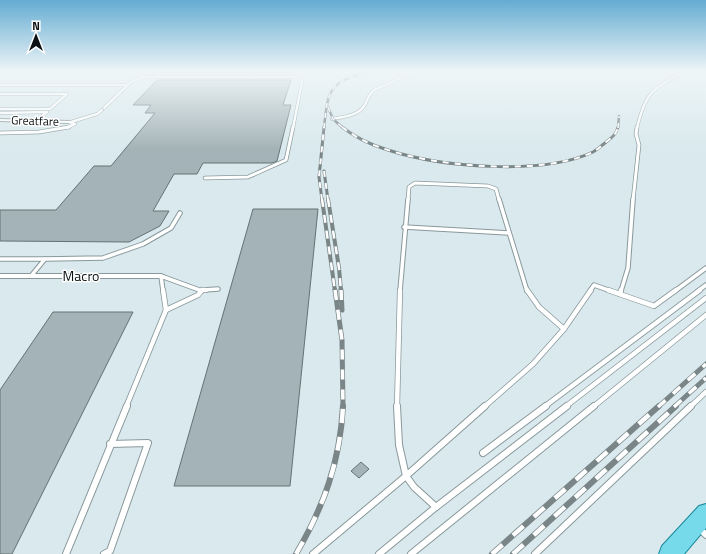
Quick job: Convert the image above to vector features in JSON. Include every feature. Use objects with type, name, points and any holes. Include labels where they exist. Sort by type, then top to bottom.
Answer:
[{"type":"main road","points":[[670,554],[703,524]]},
{"type":"street","name":"Greatfare","points":[[0,120],[69,122]]},
{"type":"street","name":"Macro","points":[[0,276],[161,276]]},
{"type":"lane","points":[[0,109],[50,109],[64,97]]},
{"type":"lane","points":[[69,122],[97,114],[116,97]]},
{"type":"lane","points":[[205,178],[248,177],[286,160],[299,97]]},
{"type":"lane","points":[[332,119],[354,114],[361,109],[366,97]]},
{"type":"lane","points":[[620,294],[628,268],[633,194],[639,145],[636,134],[642,106],[648,97]]},
{"type":"lane","points":[[0,113],[47,112],[35,122]]},
{"type":"lane","points":[[0,133],[46,131],[67,128],[75,124],[69,122]]},
{"type":"lane","points":[[436,507],[405,476],[401,452],[398,413],[397,344],[404,227],[409,187],[415,183],[488,186],[496,189],[509,233],[516,250],[524,284],[529,295],[539,308],[557,321],[564,329]]},
{"type":"lane","points":[[0,259],[45,260],[103,258],[142,244],[171,228],[180,213]]},
{"type":"lane","points":[[404,227],[509,233]]},
{"type":"lane","points":[[31,276],[45,260]]},
{"type":"lane","points":[[313,554],[350,525],[519,375],[557,338],[594,285],[654,306],[706,268]]},
{"type":"lane","points":[[66,554],[166,310],[161,276],[203,290],[218,289]]},
{"type":"lane","points":[[483,453],[706,285]]},
{"type":"lane","points":[[166,310],[198,295],[203,290]]},
{"type":"lane","points":[[379,554],[436,507],[706,298]]},
{"type":"lane","points":[[410,554],[706,315]]},
{"type":"lane","points":[[535,554],[706,392]]},
{"type":"lane","points":[[104,554],[110,551],[148,444],[110,444]]},
{"type":"building","points":[[141,97],[286,97],[283,105],[291,105],[277,161],[272,163],[203,163],[197,174],[174,174],[153,211],[169,211],[160,226],[129,242],[0,241],[0,210],[56,210],[94,166],[111,166],[155,113],[145,113],[151,105],[133,105]]},
{"type":"building","points":[[253,209],[318,209],[290,486],[174,486]]},
{"type":"building","points":[[53,312],[133,312],[12,554],[0,554],[0,390]]},
{"type":"building","points":[[361,462],[369,469],[359,478],[351,471]]},
{"type":"railway","points":[[324,128],[329,97]]},
{"type":"railway","points":[[328,107],[333,119],[343,128]]},
{"type":"railway","points":[[618,128],[619,116]]},
{"type":"railway","points":[[322,200],[319,177],[324,127]]},
{"type":"railway","points":[[342,127],[358,138],[388,150],[410,156],[435,161],[491,166],[547,164],[572,160],[593,152],[599,148],[613,136],[618,127]]},
{"type":"railway","points":[[324,171],[328,200]]},
{"type":"railway","points":[[322,199],[335,291]]},
{"type":"railway","points":[[328,199],[339,268],[341,291]]},
{"type":"railway","points":[[335,290],[342,340],[343,406]]},
{"type":"railway","points":[[341,290],[342,310]]},
{"type":"railway","points":[[658,407],[706,364]]},
{"type":"railway","points":[[674,407],[706,378]]},
{"type":"railway","points":[[296,554],[315,518],[329,483],[338,446],[343,406]]},
{"type":"railway","points":[[492,554],[659,406]]},
{"type":"railway","points":[[513,554],[676,406]]}]
